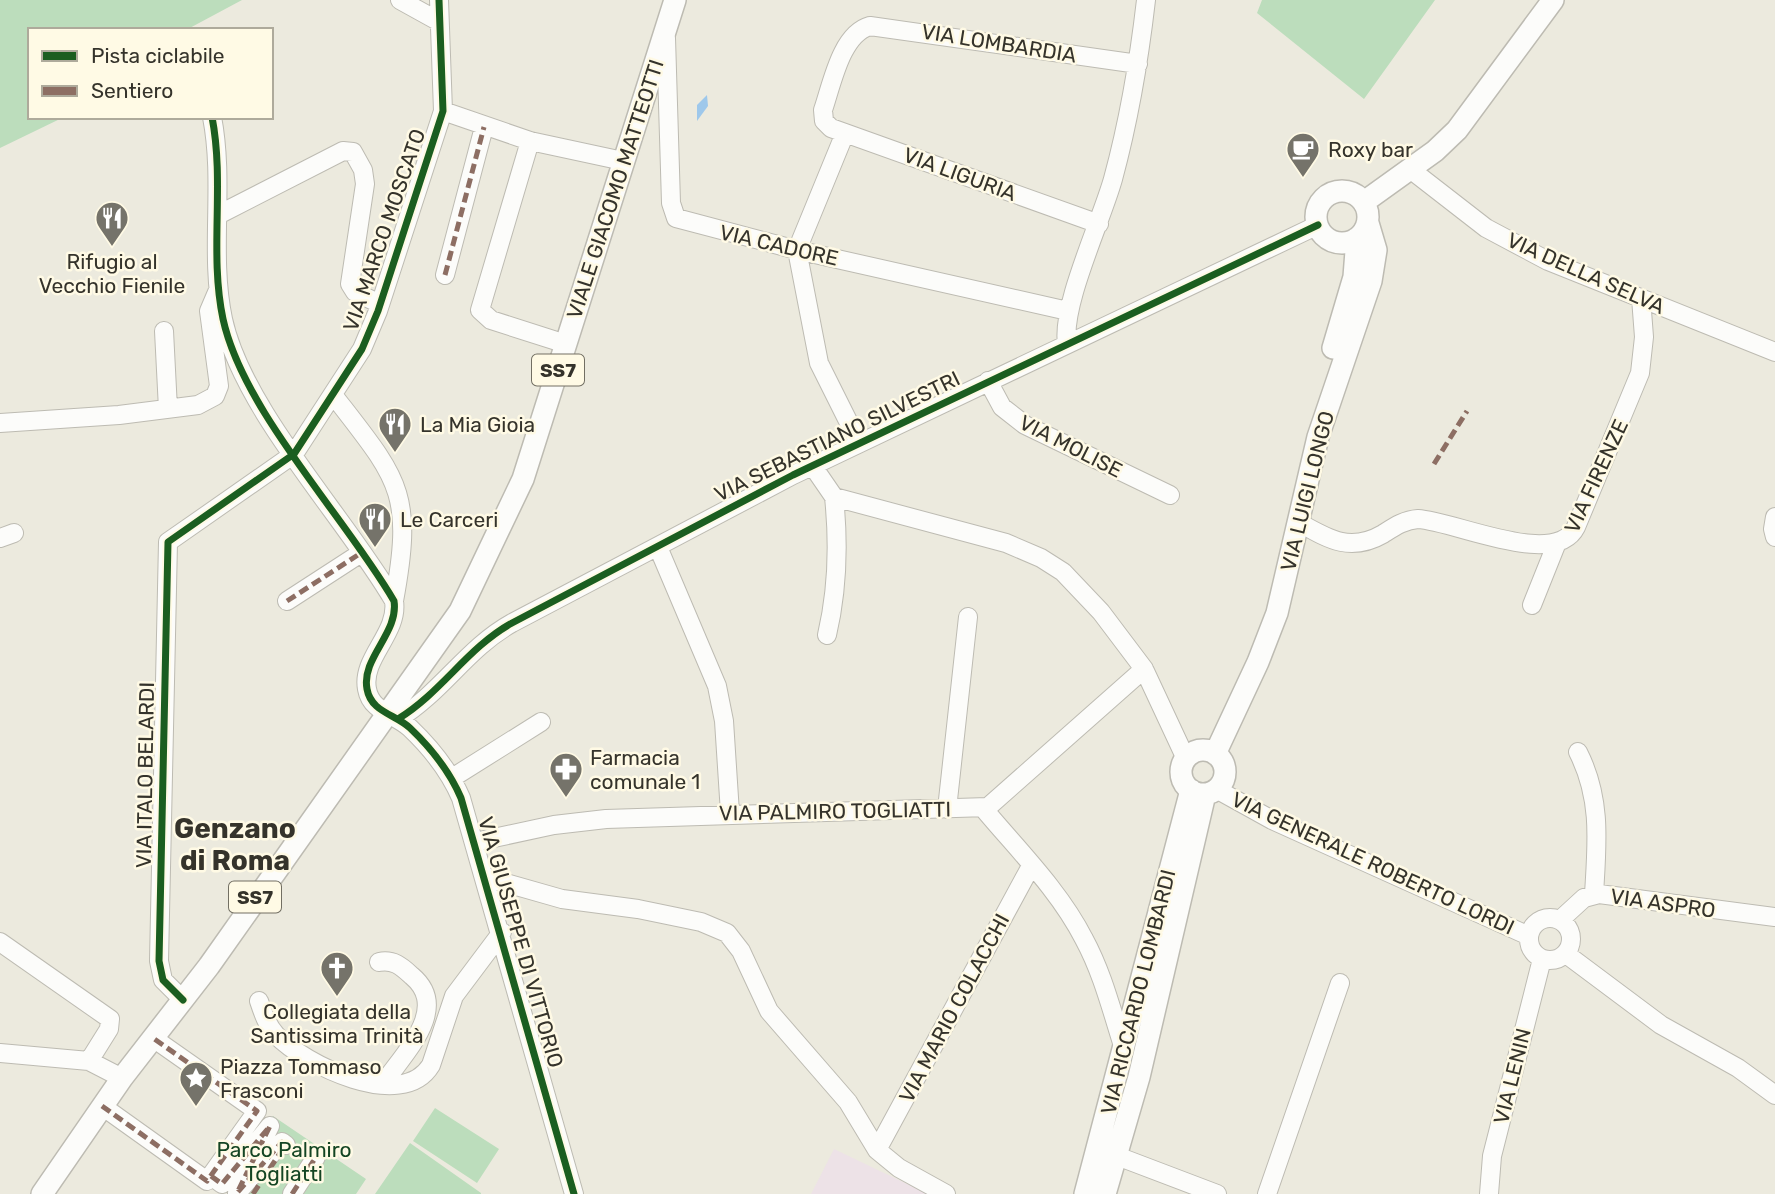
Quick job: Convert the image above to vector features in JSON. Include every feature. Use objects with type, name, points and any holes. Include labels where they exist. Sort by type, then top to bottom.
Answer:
[{"type":"main road","name":"VIALE GIACOMO MATTEOTTI","points":[[392,716],[475,584],[523,479],[675,0]]},
{"type":"main road","points":[[1363,221],[1351,192],[1343,190],[1327,195],[1318,208],[1318,225],[1334,242],[1363,221],[1410,169],[1435,151],[1465,121],[1553,0]]},
{"type":"main road","name":"VIA LUIGI LONGO","points":[[1200,754],[1269,636],[1328,405],[1371,281],[1376,250],[1363,221]]},
{"type":"main road","name":"VIA LUIGI LONGO","points":[[1200,754],[1244,659],[1262,610],[1297,467],[1352,285],[1363,221]]},
{"type":"main road","name":"SS7","points":[[42,1194],[122,1078],[183,1000],[392,716]]},
{"type":"main road","points":[[1200,754],[1224,768],[1223,780],[1204,791],[1182,779],[1200,754]]},
{"type":"main road","name":"VIA RICCARDO LOMBARDI","points":[[1085,1194],[1124,1050],[1204,791]]},
{"type":"main road","name":"VIA RICCARDO LOMBARDI","points":[[1105,1194],[1139,1077],[1204,791]]},
{"type":"street","points":[[439,0],[443,111],[530,141],[623,161]]},
{"type":"street","points":[[1067,344],[1068,311],[1099,224],[1122,143],[1138,64],[1146,0]]},
{"type":"street","points":[[403,1],[438,21]]},
{"type":"street","name":"VIA LOMBARDIA","points":[[824,121],[823,110],[849,41],[860,30],[883,26],[1138,64]]},
{"type":"street","name":"VIA CADORE","points":[[666,29],[674,215],[682,221],[797,250],[1068,311]]},
{"type":"street","name":"VIA MARCO MOSCATO","points":[[294,454],[362,349],[380,304],[443,111]]},
{"type":"street","points":[[212,119],[219,155],[216,294],[233,348],[262,406],[394,601]]},
{"type":"street","name":"VIA LIGURIA","points":[[824,121],[829,127],[845,133],[1099,224]]},
{"type":"street","points":[[445,275],[484,127]]},
{"type":"street","points":[[845,133],[797,250],[819,363],[859,443]]},
{"type":"street","points":[[530,141],[480,310],[491,320],[566,344]]},
{"type":"street","points":[[218,215],[343,151],[351,150],[361,164],[365,184],[350,284],[355,292],[380,304]]},
{"type":"street","name":"VIA DELLA SELVA","points":[[1410,169],[1474,219],[1508,241],[1552,263],[1775,352]]},
{"type":"street","name":"VIA SEBASTIANO SILVESTRI","points":[[392,716],[424,702],[467,655],[494,633],[812,466],[1318,225]]},
{"type":"street","points":[[0,423],[203,404],[215,396],[219,386],[215,340],[209,315],[216,294]]},
{"type":"street","name":"VIA FIRENZE","points":[[1298,522],[1328,539],[1345,544],[1363,543],[1404,522],[1418,519],[1526,544],[1556,545],[1571,537],[1637,383],[1644,349],[1641,298]]},
{"type":"street","points":[[164,331],[168,409]]},
{"type":"street","name":"VIA MOLISE","points":[[988,381],[1002,407],[1025,425],[1170,495]]},
{"type":"street","points":[[334,396],[385,462],[398,491],[403,546],[394,601]]},
{"type":"street","name":"VIA ITALO BELARDI","points":[[183,1000],[163,980],[159,966],[168,542],[294,454]]},
{"type":"street","points":[[812,466],[834,497],[838,535],[837,587],[827,635]]},
{"type":"street","points":[[834,497],[995,539],[1041,558],[1063,572],[1093,602],[1144,669],[1200,754]]},
{"type":"street","points":[[1775,517],[1775,537]]},
{"type":"street","points":[[1532,605],[1556,545]]},
{"type":"street","points":[[658,547],[720,695],[730,813]]},
{"type":"street","points":[[287,601],[361,553]]},
{"type":"street","name":"VIA GIUSEPPE DI VITTORIO","points":[[394,601],[392,622],[368,675],[367,689],[374,704],[428,746],[452,778],[475,842],[502,932],[574,1194]]},
{"type":"street","points":[[947,809],[968,617]]},
{"type":"street","name":"VIA PALMIRO TOGLIATTI","points":[[475,842],[571,822],[730,813],[982,808],[998,802],[1144,669]]},
{"type":"street","points":[[452,778],[541,722]]},
{"type":"street","points":[[1578,752],[1592,784],[1597,814],[1594,894]]},
{"type":"street","name":"VIA GENERALE ROBERTO LORDI","points":[[1204,791],[1529,936]]},
{"type":"street","points":[[982,808],[1063,904],[1084,938],[1099,971],[1124,1050]]},
{"type":"street","name":"VIA MARIO COLACCHI","points":[[877,1150],[1031,866]]},
{"type":"street","points":[[485,877],[562,899],[638,909],[701,922],[727,933],[741,951],[765,1006],[848,1102],[877,1150],[899,1168],[946,1194]]},
{"type":"street","name":"VIA ASPRO","points":[[1560,920],[1584,898],[1594,894],[1775,913]]},
{"type":"street","points":[[1540,920],[1560,920],[1572,935],[1566,954],[1555,960],[1542,959],[1532,950],[1529,936],[1540,920]]},
{"type":"street","points":[[259,1001],[277,1036],[321,1067],[346,1078],[383,1084],[413,1081],[428,1071],[440,1045],[454,996],[502,932]]},
{"type":"street","points":[[0,943],[108,1017],[109,1029],[89,1061]]},
{"type":"street","points":[[1566,954],[1655,1021],[1738,1068],[1775,1095]]},
{"type":"street","name":"VIA LENIN","points":[[1487,1192],[1492,1156],[1542,959]]},
{"type":"street","points":[[379,962],[397,963],[418,981],[427,995],[429,1006],[423,1025],[383,1084]]},
{"type":"street","points":[[1267,1194],[1340,983]]},
{"type":"street","points":[[102,1106],[207,1181],[211,1176],[257,1111],[153,1038]]},
{"type":"street","points":[[0,1053],[89,1061],[122,1078]]},
{"type":"street","points":[[211,1176],[222,1184],[270,1126],[237,1193],[282,1142],[286,1145],[253,1194]]},
{"type":"street","points":[[1117,1156],[1217,1194]]},
{"type":"street","points":[[292,1194],[316,1157]]},
{"type":"shaded area","points":[[834,1149],[928,1194],[811,1194]]},
{"type":"green space","points":[[0,0],[242,0],[190,28],[28,28],[28,119],[60,119],[0,148]]},
{"type":"green space","points":[[1262,0],[1435,0],[1364,99],[1257,13]]},
{"type":"green space","points":[[435,1108],[499,1149],[477,1183],[413,1141]]},
{"type":"green space","name":"Parco Palmiro Togliatti","points":[[273,1116],[366,1179],[356,1194],[234,1194],[224,1187]]},
{"type":"green space","points":[[410,1143],[481,1193],[481,1194],[375,1194]]},
{"type":"water","points":[[707,95],[708,106],[697,121],[697,105]]},
{"type":"marked path","points":[[445,275],[484,127]]},
{"type":"marked path","points":[[1434,464],[1467,411]]},
{"type":"marked path","points":[[287,601],[361,553]]},
{"type":"marked path","points":[[102,1106],[207,1181],[257,1111],[153,1038]]},
{"type":"marked path","points":[[211,1176],[222,1184],[270,1126],[237,1193],[282,1142],[286,1145]]},
{"type":"marked path","points":[[253,1194],[280,1153]]},
{"type":"marked path","points":[[292,1194],[316,1157]]},
{"type":"cycle path","points":[[183,1000],[163,980],[159,961],[168,542],[294,454],[362,349],[378,311],[443,111],[439,0]]},
{"type":"cycle path","points":[[212,119],[217,168],[219,294],[223,319],[234,354],[273,427],[394,601],[391,624],[369,667],[369,697],[378,708],[410,728],[432,752],[451,778],[461,798],[574,1194]]},
{"type":"cycle path","points":[[398,719],[428,696],[481,645],[512,623],[793,475],[1318,225]]},
{"type":"place","name":"Roxy bar","points":[[1303,179]]},
{"type":"place","name":"Rifugio al Vecchio Fienile","points":[[112,248]]},
{"type":"place","name":"La Mia Gioia","points":[[395,454]]},
{"type":"place","name":"Le Carceri","points":[[375,549]]},
{"type":"place","name":"Farmacia comunale 1","points":[[566,799]]},
{"type":"place","name":"Collegiata della Santissima Trinità","points":[[337,998]]},
{"type":"place","name":"Piazza Tommaso Frasconi","points":[[196,1108]]},
{"type":"district","name":"Genzano di Roma","points":[[235,844]]}]
